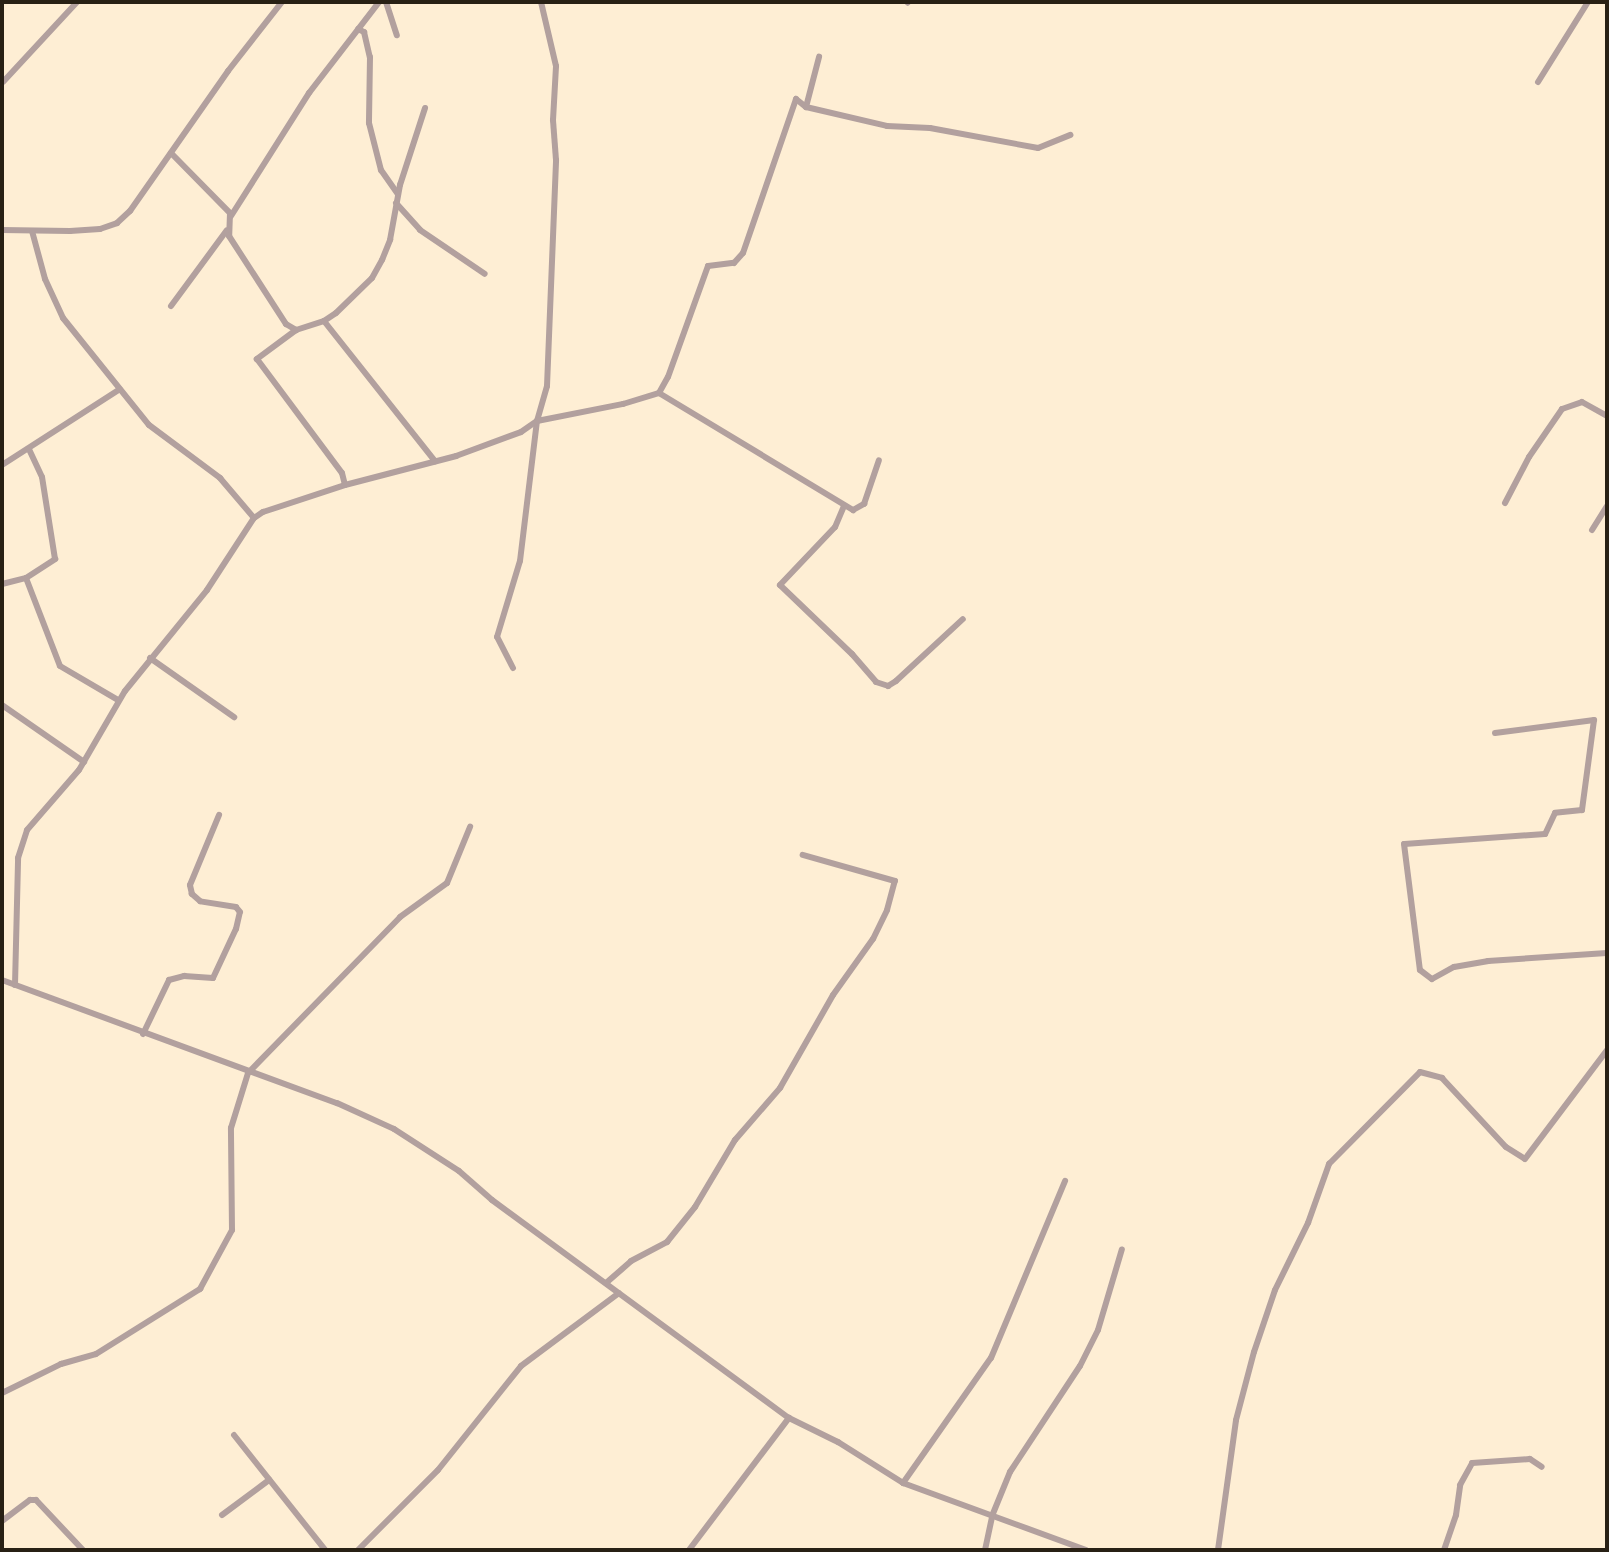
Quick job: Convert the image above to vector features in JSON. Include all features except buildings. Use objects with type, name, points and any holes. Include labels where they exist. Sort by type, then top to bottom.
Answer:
[{"type":"street","points":[[2,82],[77,2]]},
{"type":"street","points":[[2,230],[100,229],[117,223],[282,2]]},
{"type":"street","points":[[171,306],[227,230],[231,216],[309,93],[379,2]]},
{"type":"street","points":[[386,2],[397,35]]},
{"type":"street","points":[[513,668],[497,637],[520,561],[537,421],[547,386],[557,148],[553,120],[556,66],[541,2]]},
{"type":"street","points":[[1538,82],[1588,2]]},
{"type":"street","points":[[358,29],[364,32],[370,57],[369,123],[381,170],[398,194]]},
{"type":"street","points":[[806,107],[819,57]]},
{"type":"street","points":[[15,985],[20,845],[35,817],[84,762],[118,700],[207,590],[254,518],[279,505],[435,461],[521,432],[537,421],[623,404],[659,393],[668,377],[708,266],[734,263],[743,253],[796,99],[806,107],[887,126],[930,128],[1038,148],[1070,135]]},
{"type":"street","points":[[345,485],[342,473],[257,359],[296,330],[324,321],[372,278],[390,240],[398,194],[425,108]]},
{"type":"street","points":[[171,153],[231,216]]},
{"type":"street","points":[[396,203],[420,230],[485,274]]},
{"type":"street","points":[[227,230],[286,324],[296,330]]},
{"type":"street","points":[[32,231],[54,302],[120,389],[149,425],[220,478],[254,518]]},
{"type":"street","points":[[324,321],[435,461]]},
{"type":"street","points":[[2,465],[120,389]]},
{"type":"street","points":[[659,393],[727,436],[789,468],[844,506],[861,508],[879,460]]},
{"type":"street","points":[[1505,503],[1529,457],[1562,409],[1582,402],[1607,416]]},
{"type":"street","points":[[2,584],[26,578],[55,559],[42,477],[29,449]]},
{"type":"street","points":[[844,506],[835,527],[780,585],[852,654],[876,682],[888,686],[896,681],[963,619]]},
{"type":"street","points":[[1592,530],[1607,506]]},
{"type":"street","points":[[26,578],[60,666],[118,700]]},
{"type":"street","points":[[150,658],[234,717]]},
{"type":"street","points":[[2,705],[84,762]]},
{"type":"street","points":[[1495,733],[1594,720],[1582,810],[1555,813],[1545,834],[1404,844],[1420,970],[1432,979],[1454,967],[1488,961],[1607,953]]},
{"type":"street","points":[[143,1034],[169,980],[184,976],[213,978],[236,929],[240,912],[236,907],[200,901],[192,894],[190,885],[219,815]]},
{"type":"street","points":[[2,1393],[61,1364],[96,1354],[200,1289],[232,1230],[231,1128],[248,1073],[400,917],[447,883],[470,827]]},
{"type":"street","points":[[606,1283],[631,1261],[667,1242],[695,1207],[735,1140],[780,1088],[887,910],[895,881],[803,855]]},
{"type":"street","points":[[2,980],[370,1117],[423,1146],[789,1418],[838,1442],[903,1483],[1086,1550]]},
{"type":"street","points":[[1218,1550],[1236,1420],[1254,1352],[1275,1290],[1308,1223],[1329,1164],[1420,1072],[1442,1078],[1506,1147],[1525,1159],[1607,1050]]},
{"type":"street","points":[[903,1483],[991,1358],[1065,1181]]},
{"type":"street","points":[[985,1550],[992,1516],[1010,1472],[1080,1366],[1098,1330],[1122,1249]]},
{"type":"street","points":[[358,1550],[438,1470],[521,1366],[619,1293]]},
{"type":"street","points":[[689,1550],[789,1418]]},
{"type":"street","points":[[234,1435],[325,1550]]},
{"type":"street","points":[[1444,1550],[1456,1515],[1460,1485],[1472,1463],[1530,1459],[1542,1467]]},
{"type":"street","points":[[222,1515],[269,1480]]},
{"type":"street","points":[[2,1521],[30,1500],[36,1500],[83,1550]]}]
